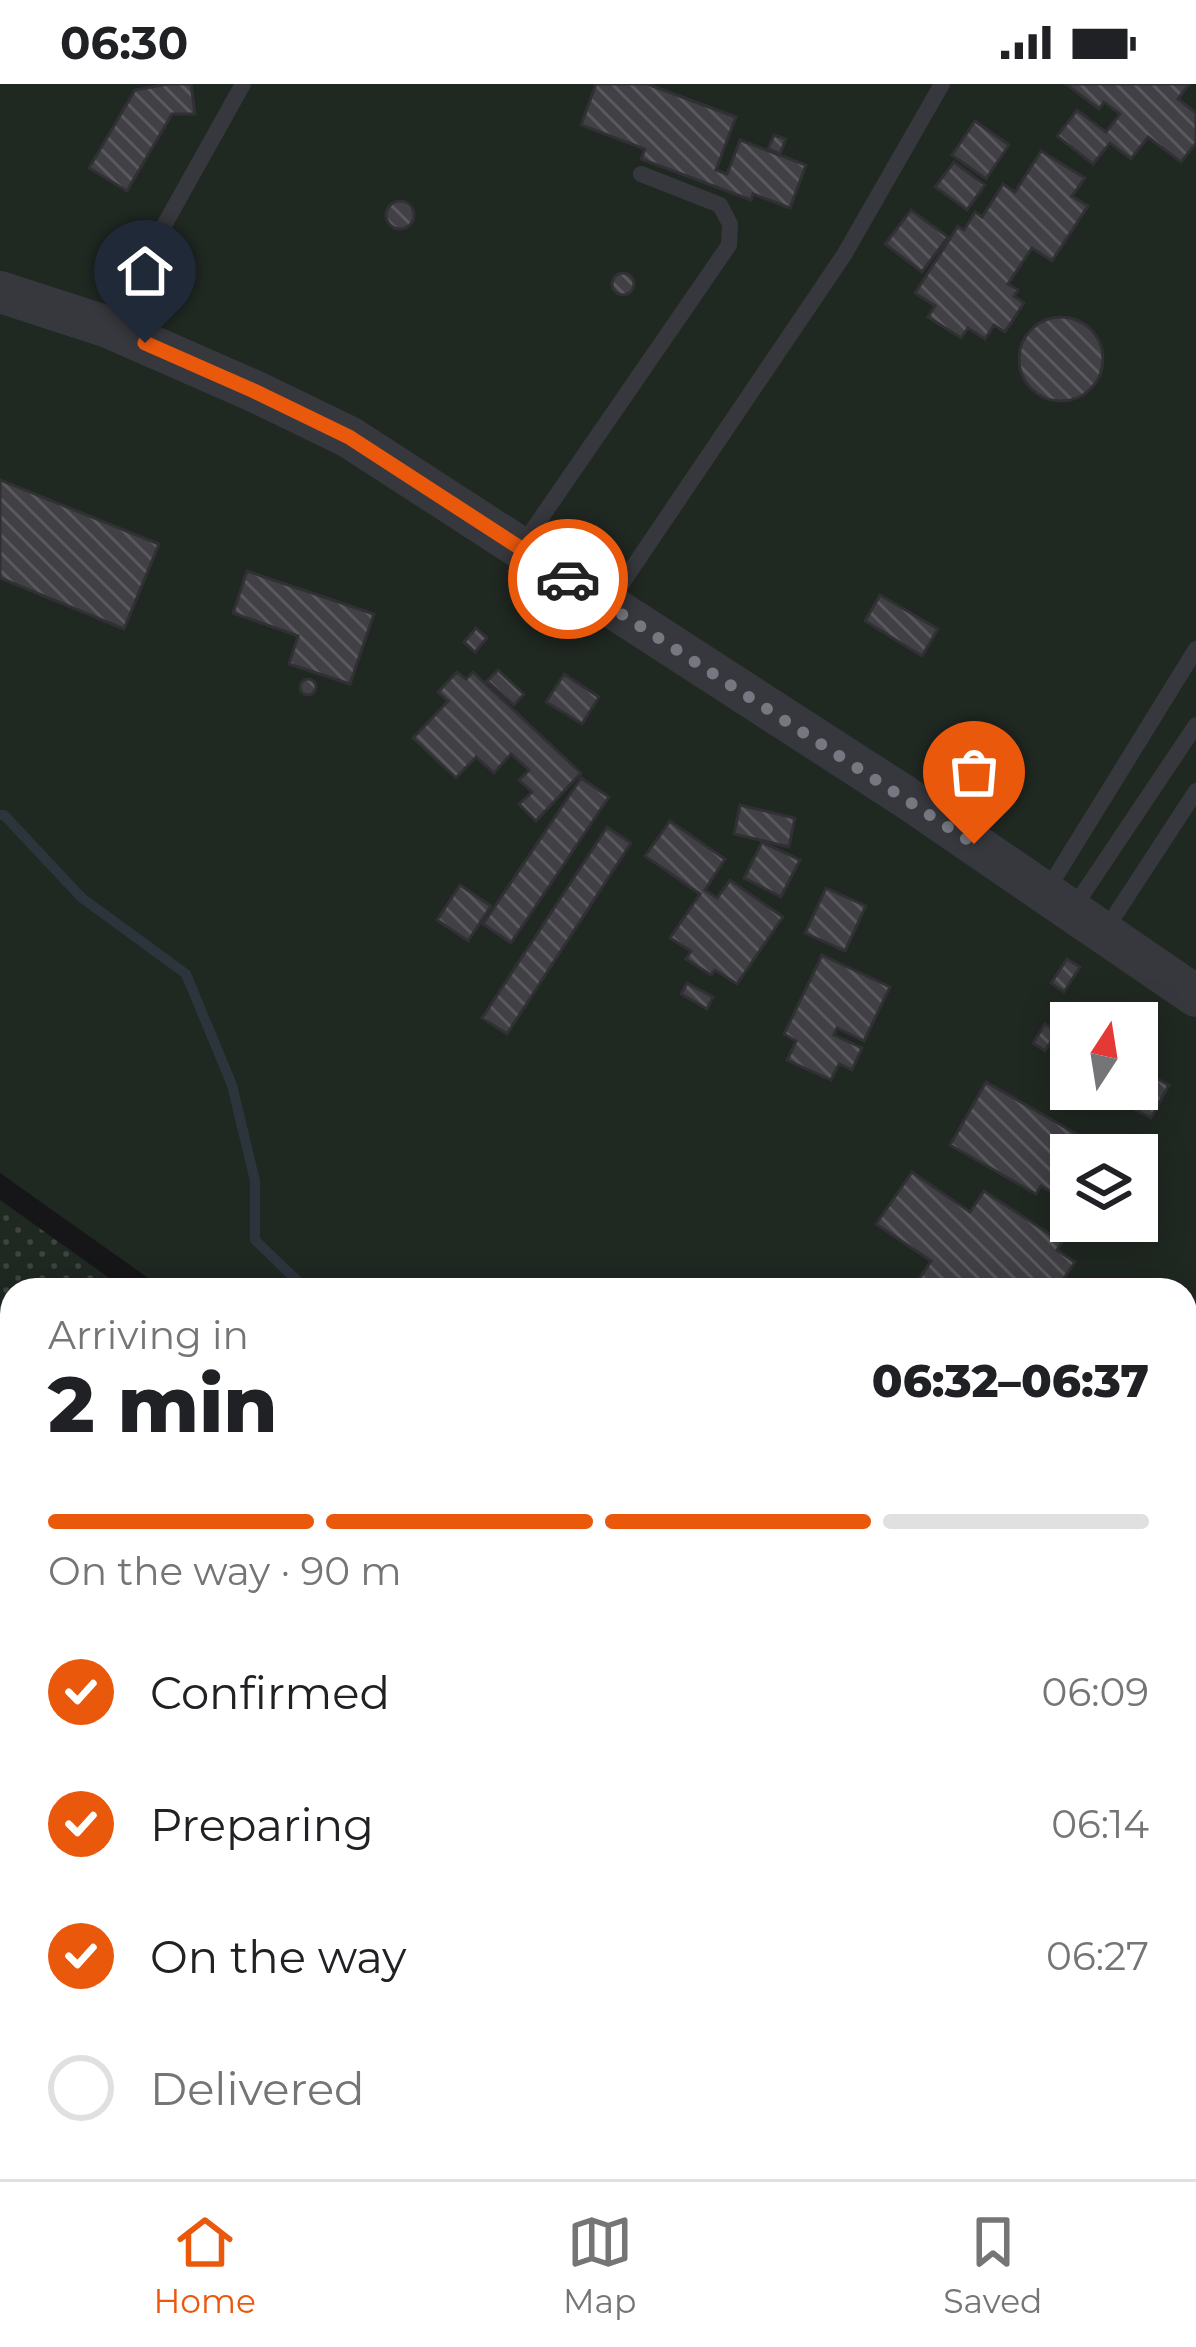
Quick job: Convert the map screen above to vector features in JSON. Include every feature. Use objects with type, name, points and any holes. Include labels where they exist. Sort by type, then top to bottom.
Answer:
[{"type":"street","points":[[0,292],[108,327],[349,437],[884,783],[1196,995]]},
{"type":"lane","points":[[108,327],[243,84]]},
{"type":"lane","points":[[608,605],[844,255],[942,84]]},
{"type":"lane","points":[[520,548],[729,244],[730,224],[721,205],[641,173]]},
{"type":"lane","points":[[1073,912],[1196,649]]},
{"type":"lane","points":[[1073,912],[1196,724]]},
{"type":"lane","points":[[1073,912],[1196,790]]},
{"type":"shaded area","points":[[0,84],[1196,84],[1196,1278],[148,1278],[0,1173]]},
{"type":"shaded area","points":[[0,1200],[109,1278],[0,1278]]},
{"type":"building","points":[[191,84],[195,114],[172,114],[127,191],[89,168],[135,90]]},
{"type":"building","points":[[596,84],[647,84],[736,117],[716,170],[727,174],[740,140],[806,165],[790,208],[753,194],[751,200],[641,159],[645,149],[581,125]]},
{"type":"building","points":[[1066,84],[1189,84],[1178,99],[1196,113],[1196,143],[1181,162],[1148,137],[1131,159],[1110,143],[1093,164],[1057,136],[1077,110],[1106,132],[1120,114],[1104,102],[1099,109]]},
{"type":"building","points":[[975,121],[1009,145],[986,179],[952,155]]},
{"type":"building","points":[[774,135],[786,139],[780,154],[768,149]]},
{"type":"building","points":[[1041,151],[1085,178],[1072,196],[1088,206],[1052,261],[1032,248],[1008,284],[1018,290],[1014,296],[1024,303],[1005,332],[994,325],[985,339],[968,328],[961,338],[928,317],[935,306],[915,293],[958,226],[964,230],[975,212],[982,217],[1003,184],[1015,192]]},
{"type":"building","points":[[954,162],[985,185],[967,210],[935,187]]},
{"type":"building","points":[[400,201],[410,205],[414,215],[410,225],[400,229],[390,225],[386,215],[390,205]]},
{"type":"building","points":[[911,210],[948,237],[922,272],[885,244]]},
{"type":"building","points":[[623,273],[634,284],[623,295],[612,284]]},
{"type":"building","points":[[1061,317],[1091,329],[1103,359],[1091,389],[1061,401],[1031,389],[1019,359],[1031,329]]},
{"type":"building","points":[[0,480],[159,544],[124,629],[0,578]]},
{"type":"building","points":[[247,571],[374,614],[350,684],[289,664],[298,636],[233,613]]},
{"type":"building","points":[[880,595],[938,629],[922,656],[865,621]]},
{"type":"building","points":[[476,628],[487,638],[475,652],[464,642]]},
{"type":"building","points":[[498,670],[524,694],[514,705],[487,681]]},
{"type":"building","points":[[457,672],[466,679],[473,672],[581,773],[536,821],[519,804],[532,792],[519,780],[529,770],[511,754],[494,773],[476,757],[456,778],[413,738],[448,701],[438,692]]},
{"type":"building","points":[[564,674],[599,697],[582,724],[546,702]]},
{"type":"building","points":[[308,679],[316,687],[308,695],[300,687]]},
{"type":"building","points":[[581,778],[609,797],[511,943],[483,924]]},
{"type":"building","points":[[740,805],[795,818],[789,847],[734,834]]},
{"type":"building","points":[[670,821],[725,859],[705,890],[717,898],[730,880],[783,917],[737,984],[686,959],[691,951],[670,938],[700,894],[645,856]]},
{"type":"building","points":[[607,827],[631,843],[507,1034],[482,1018]]},
{"type":"building","points":[[762,842],[800,860],[781,897],[744,878]]},
{"type":"building","points":[[460,885],[491,906],[468,941],[437,920]]},
{"type":"building","points":[[826,888],[866,906],[845,951],[805,933]]},
{"type":"building","points":[[822,955],[890,987],[864,1041],[837,1028],[834,1035],[862,1048],[852,1070],[839,1064],[831,1080],[787,1060],[796,1041],[784,1034]]},
{"type":"building","points":[[1067,959],[1080,967],[1064,992],[1051,983]]},
{"type":"building","points":[[687,983],[713,997],[707,1009],[681,994]]},
{"type":"building","points":[[1045,1024],[1050,1027],[1045,1051],[1033,1043]]},
{"type":"building","points":[[1158,1079],[1169,1085],[1158,1105]]},
{"type":"building","points":[[986,1082],[1077,1134],[1050,1134],[1050,1191],[1041,1186],[1036,1194],[950,1145]]},
{"type":"building","points":[[912,1172],[970,1212],[984,1191],[1050,1234],[1050,1242],[1062,1242],[1057,1250],[1075,1262],[1064,1278],[920,1278],[931,1261],[876,1224]]},
{"type":"waterway","points":[[0,815],[82,898],[186,974],[232,1085],[255,1181],[255,1240],[295,1278]]},
{"type":"way so far","points":[[568,579],[974,844]]},
{"type":"route","points":[[145,343],[349,437],[568,579]]}]
